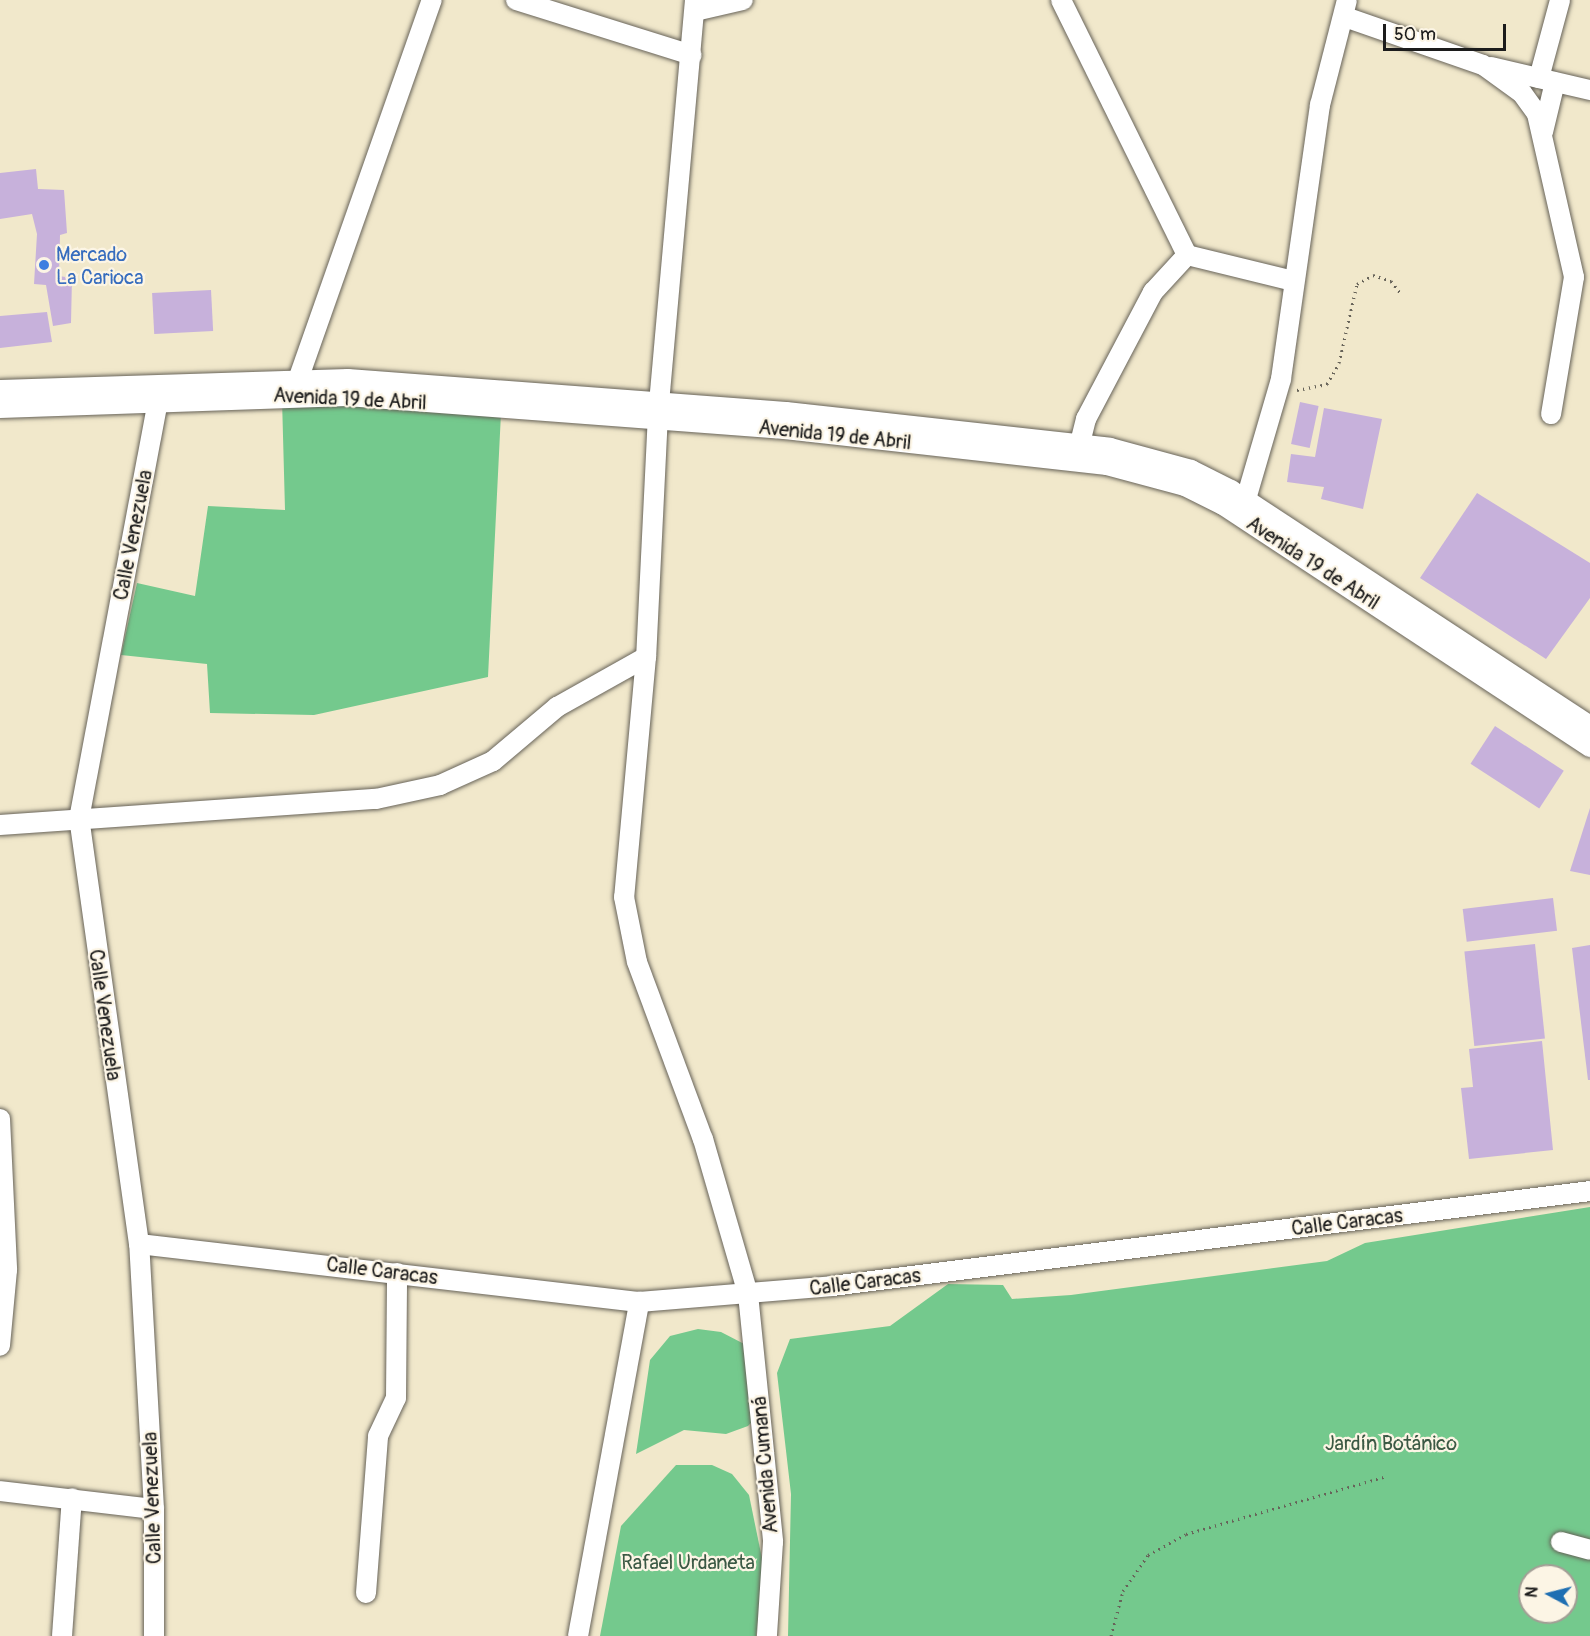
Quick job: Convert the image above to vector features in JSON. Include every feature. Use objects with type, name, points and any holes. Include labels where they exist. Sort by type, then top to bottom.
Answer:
[{"type":"street","points":[[299,377],[432,0]]},
{"type":"street","points":[[516,0],[692,55]]},
{"type":"street","points":[[695,5],[743,0]]},
{"type":"street","points":[[1061,0],[1187,255]]},
{"type":"street","points":[[1541,142],[1547,80],[1560,0]]},
{"type":"street","name":"Avenida Cumaná","points":[[695,5],[659,411],[646,657],[624,897],[637,962],[703,1139],[748,1294],[773,1542],[767,1636]]},
{"type":"street","points":[[1246,499],[1278,391],[1320,105],[1346,8],[1483,65],[1590,90]]},
{"type":"street","points":[[1483,65],[1522,93],[1537,114],[1541,142],[1582,281],[1551,414]]},
{"type":"street","points":[[1187,255],[1294,281]]},
{"type":"street","points":[[1080,443],[1086,419],[1153,292],[1187,255]]},
{"type":"street","name":"Avenida 19 de Abril","points":[[0,390],[299,377],[659,411],[1080,443],[1183,467],[1246,499],[1590,726]]},
{"type":"street","name":"Avenida 19 de Abril","points":[[0,408],[158,400],[347,396],[659,411],[1046,456],[1185,486],[1280,541],[1590,747]]},
{"type":"street","name":"Calle Venezuela","points":[[154,1636],[154,1509],[139,1244],[79,819],[158,400]]},
{"type":"street","points":[[0,825],[376,799],[440,785],[493,761],[557,706],[646,657]]},
{"type":"street","points":[[0,1119],[7,1293],[0,1346]]},
{"type":"street","name":"Calle Caracas","points":[[139,1244],[639,1302],[748,1294],[1590,1191]]},
{"type":"street","points":[[366,1593],[378,1436],[396,1398],[397,1273]]},
{"type":"street","points":[[578,1636],[639,1302]]},
{"type":"street","points":[[0,1491],[154,1509]]},
{"type":"street","points":[[62,1636],[72,1498]]},
{"type":"street","points":[[1561,1542],[1590,1550]]},
{"type":"path","points":[[1278,391],[1327,384],[1339,363],[1357,284],[1373,275],[1391,281],[1401,294]]},
{"type":"path","points":[[1111,1636],[1123,1591],[1148,1555],[1186,1534],[1384,1477]]},
{"type":"green space","points":[[282,399],[501,413],[488,677],[314,715],[210,713],[207,664],[121,655],[137,583],[195,596],[208,506],[285,510]]},
{"type":"green space","name":"Jardín Botánico","points":[[1590,1207],[1590,1636],[788,1636],[791,1494],[777,1373],[790,1339],[890,1326],[948,1284],[1003,1285],[1012,1299],[1071,1295],[1327,1261],[1365,1243]]},
{"type":"green space","points":[[698,1329],[721,1332],[750,1347],[761,1412],[748,1426],[726,1434],[684,1430],[636,1454],[650,1360],[670,1336]]},
{"type":"green space","name":"Rafael Urdaneta","points":[[676,1465],[712,1465],[732,1474],[749,1495],[765,1573],[756,1636],[600,1636],[621,1526]]},
{"type":"building","points":[[36,169],[38,189],[64,190],[67,233],[60,235],[59,276],[72,278],[71,323],[53,326],[46,285],[34,284],[37,234],[32,214],[0,219],[0,173]]},
{"type":"building","points":[[211,290],[213,331],[154,334],[152,293]]},
{"type":"building","points":[[47,312],[52,342],[0,348],[0,316]]},
{"type":"building","points":[[1300,402],[1319,406],[1310,448],[1291,444]]},
{"type":"building","points":[[1324,408],[1382,419],[1363,509],[1321,499],[1324,487],[1287,482],[1291,454],[1315,457]]},
{"type":"building","points":[[1477,493],[1590,563],[1590,598],[1546,659],[1420,578]]},
{"type":"building","points":[[1495,726],[1564,771],[1539,808],[1470,764]]},
{"type":"building","points":[[1590,808],[1590,875],[1570,871]]},
{"type":"building","points":[[1553,898],[1557,931],[1467,942],[1463,909]]},
{"type":"building","points":[[1535,944],[1545,1038],[1474,1046],[1464,951]]},
{"type":"building","points":[[1590,945],[1590,1080],[1588,1080],[1572,948]]},
{"type":"building","points":[[1542,1041],[1553,1150],[1469,1159],[1461,1088],[1473,1087],[1469,1049]]},
{"type":"place","name":"Mercado La Carioca","points":[[44,265]]}]
